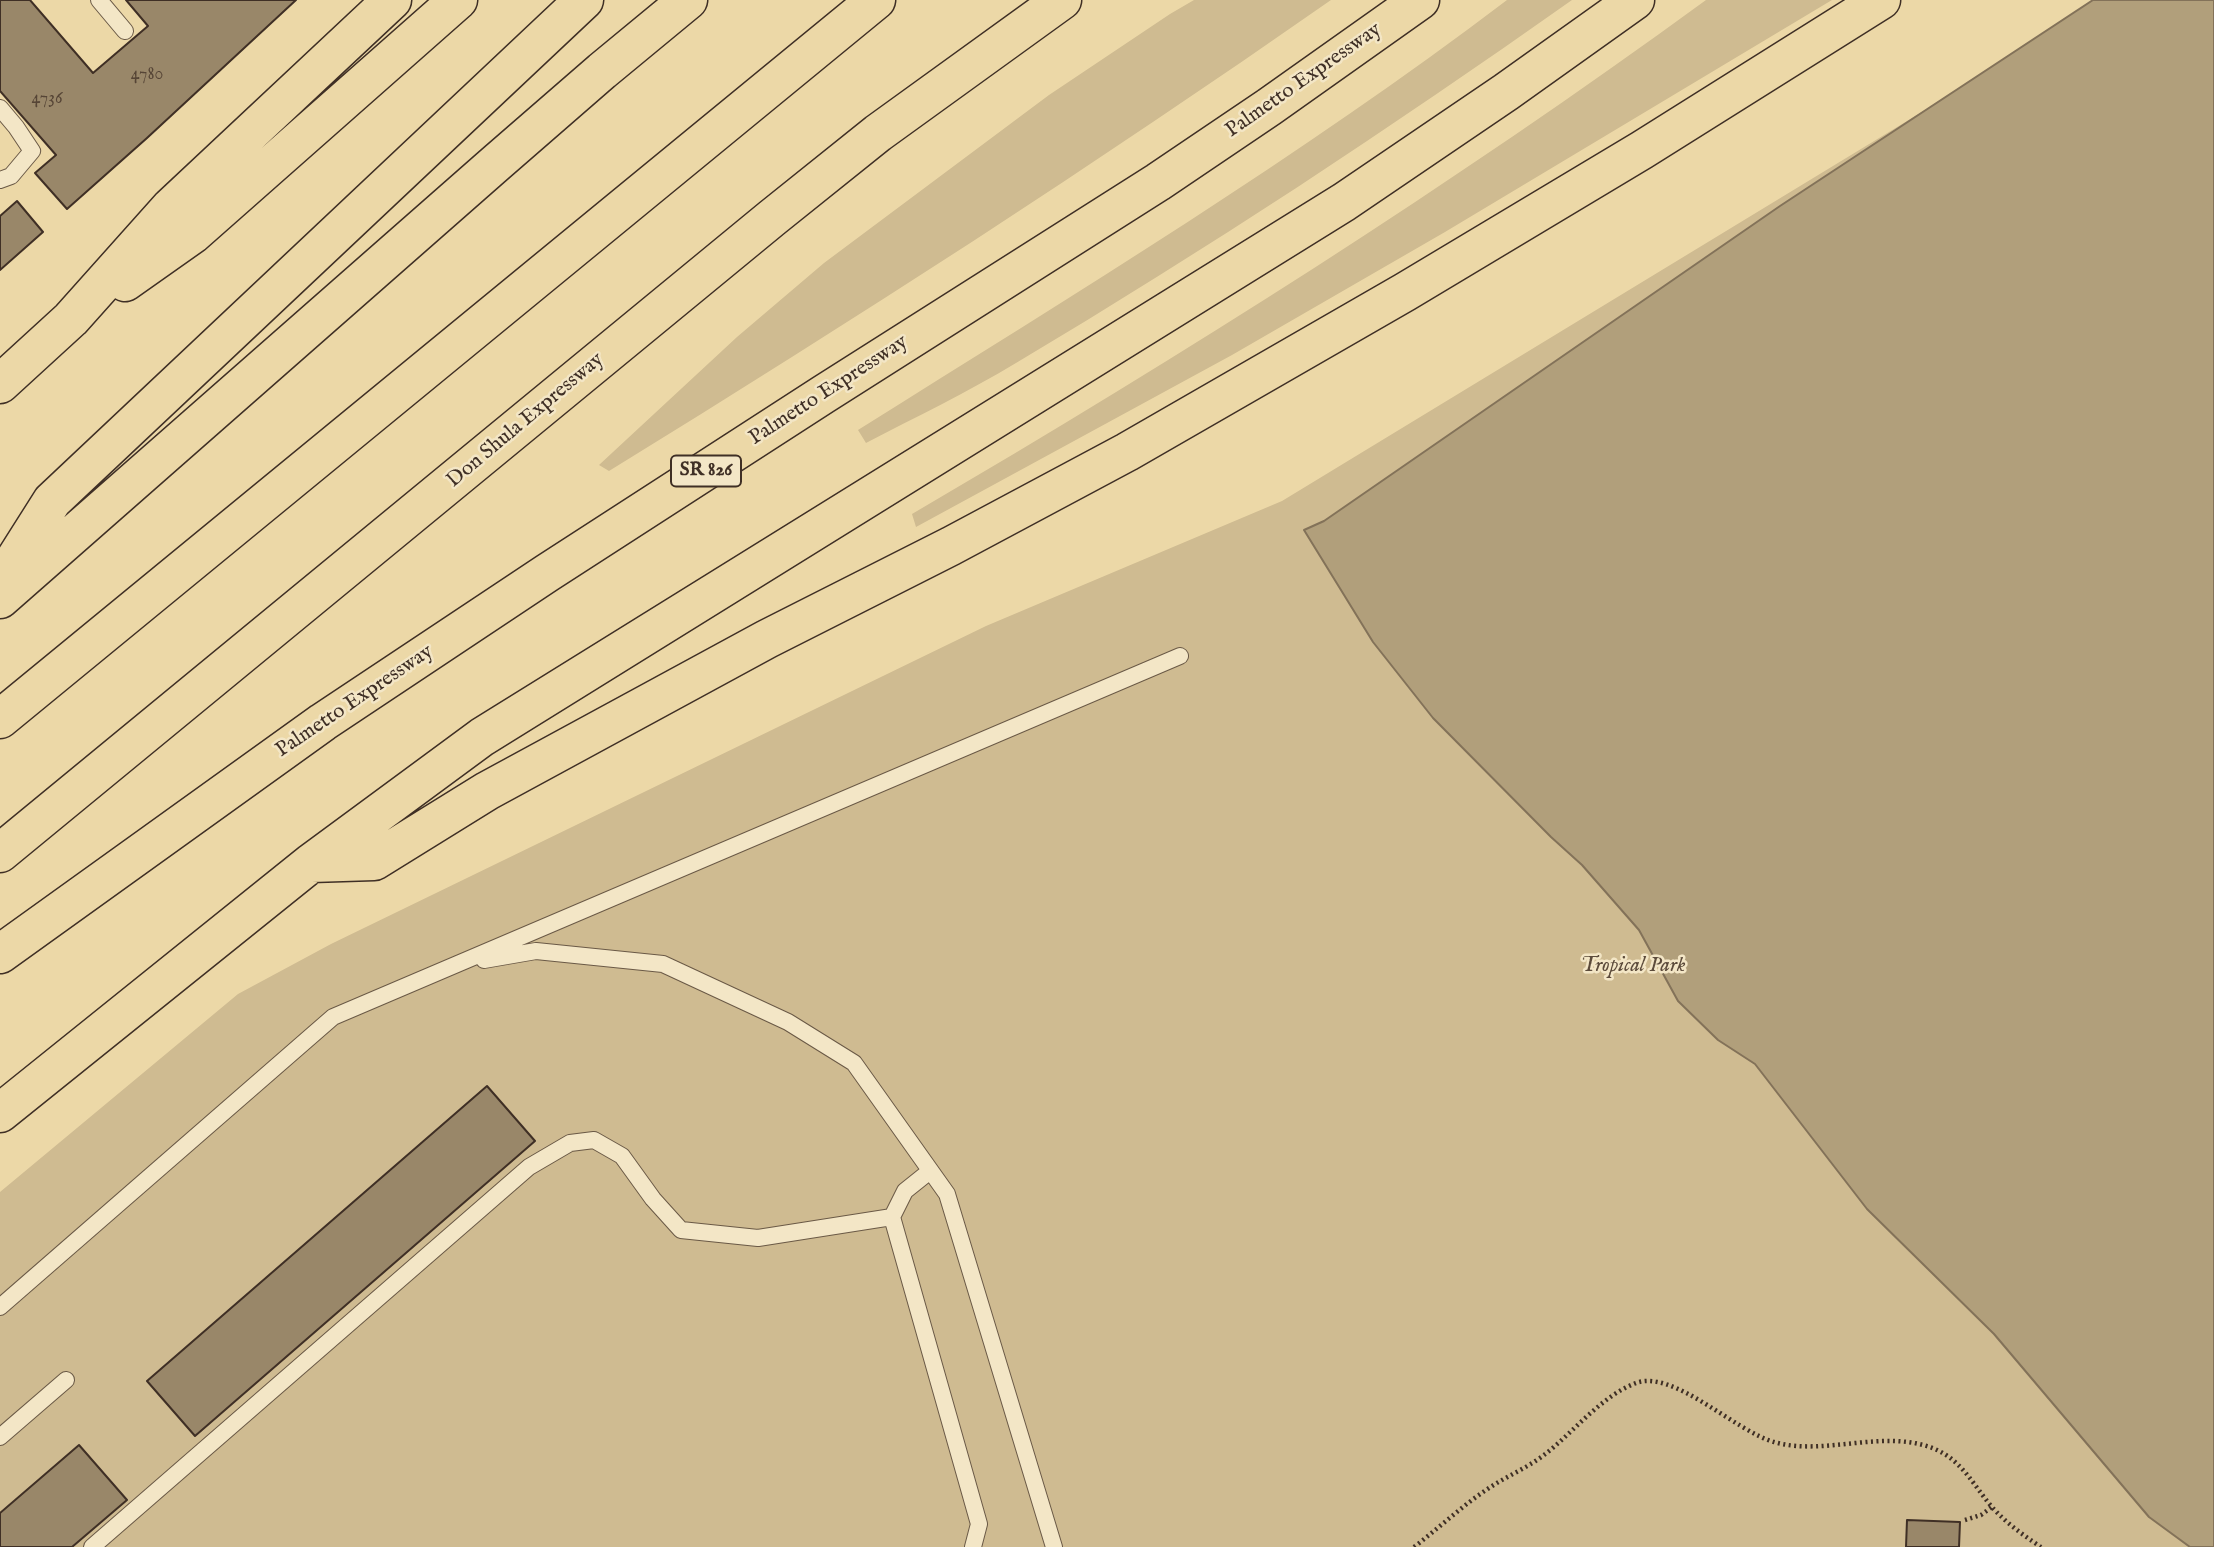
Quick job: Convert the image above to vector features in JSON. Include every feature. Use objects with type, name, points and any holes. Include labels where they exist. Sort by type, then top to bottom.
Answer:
[{"type":"highway","points":[[0,384],[71,319],[171,207],[392,0]]},
{"type":"highway","points":[[71,319],[193,234],[458,0]]},
{"type":"highway","points":[[0,584],[52,501],[584,0]]},
{"type":"highway","points":[[0,598],[543,122],[688,0]]},
{"type":"highway","points":[[0,719],[876,0]]},
{"type":"highway","name":"Don Shula Expressway","points":[[0,853],[783,209],[878,133],[1062,0]]},
{"type":"highway","name":"Palmetto Expressway","points":[[0,954],[323,722],[558,566],[1169,174],[1420,0]]},
{"type":"highway","points":[[0,1113],[311,863],[482,737],[1344,202],[1473,116],[1635,0]]},
{"type":"highway","points":[[311,863],[373,861],[487,791],[743,652],[1127,452],[1452,264],[1642,150],[1881,0]]},
{"type":"lane","points":[[99,0],[125,31]]},
{"type":"lane","points":[[0,108],[32,151],[11,176],[0,180]]},
{"type":"lane","points":[[0,1307],[333,1017],[1180,656]]},
{"type":"lane","points":[[459,964],[536,951],[663,964],[788,1022],[854,1063],[947,1194],[1054,1547]]},
{"type":"lane","points":[[92,1547],[529,1167],[570,1143],[594,1140],[622,1156],[653,1199],[681,1230],[758,1238],[892,1217]]},
{"type":"lane","points":[[930,1171],[905,1191],[892,1217],[979,1524],[973,1547]]},
{"type":"lane","points":[[0,1437],[66,1380]]},
{"type":"path","points":[[1414,1547],[1486,1489],[1542,1458],[1592,1412],[1618,1393],[1635,1383],[1653,1380],[1677,1389],[1773,1442],[1800,1445],[1892,1441],[1936,1449],[1963,1468],[1992,1507],[2014,1528],[2041,1547]]},
{"type":"path","points":[[1965,1520],[1981,1515],[1992,1507]]},
{"type":"green space","points":[[1194,0],[1331,0],[1063,182],[792,357],[609,471],[599,465],[737,337],[824,263],[1049,95]]},
{"type":"green space","points":[[1507,0],[1572,0],[1367,141],[1158,277],[998,374],[866,443],[858,430],[1269,169],[1429,58]]},
{"type":"green space","points":[[1706,0],[1832,0],[1445,232],[1232,355],[916,527],[912,514],[1115,393],[1315,267],[1513,136]]},
{"type":"green space","name":"Tropical Park","points":[[2106,0],[2214,0],[2214,1547],[0,1547],[0,1192],[238,994],[331,944],[986,626],[1282,501]]},
{"type":"shaded area","points":[[2093,0],[2214,0],[2214,1547],[2190,1547],[2149,1517],[1994,1334],[1867,1209],[1755,1064],[1718,1040],[1678,1001],[1639,930],[1582,865],[1433,718],[1373,642],[1304,530],[1324,521],[1780,206]]},
{"type":"building","points":[[0,0],[30,0],[93,73],[148,26],[126,0],[296,0],[67,209],[35,173],[56,155],[0,91]]},
{"type":"building","points":[[17,201],[43,232],[0,270],[0,216]]},
{"type":"building","points":[[487,1086],[535,1141],[195,1436],[147,1381]]},
{"type":"building","points":[[79,1445],[127,1500],[72,1547],[0,1547],[0,1513]]},
{"type":"building","points":[[1907,1520],[1960,1522],[1959,1547],[1906,1547]]}]
